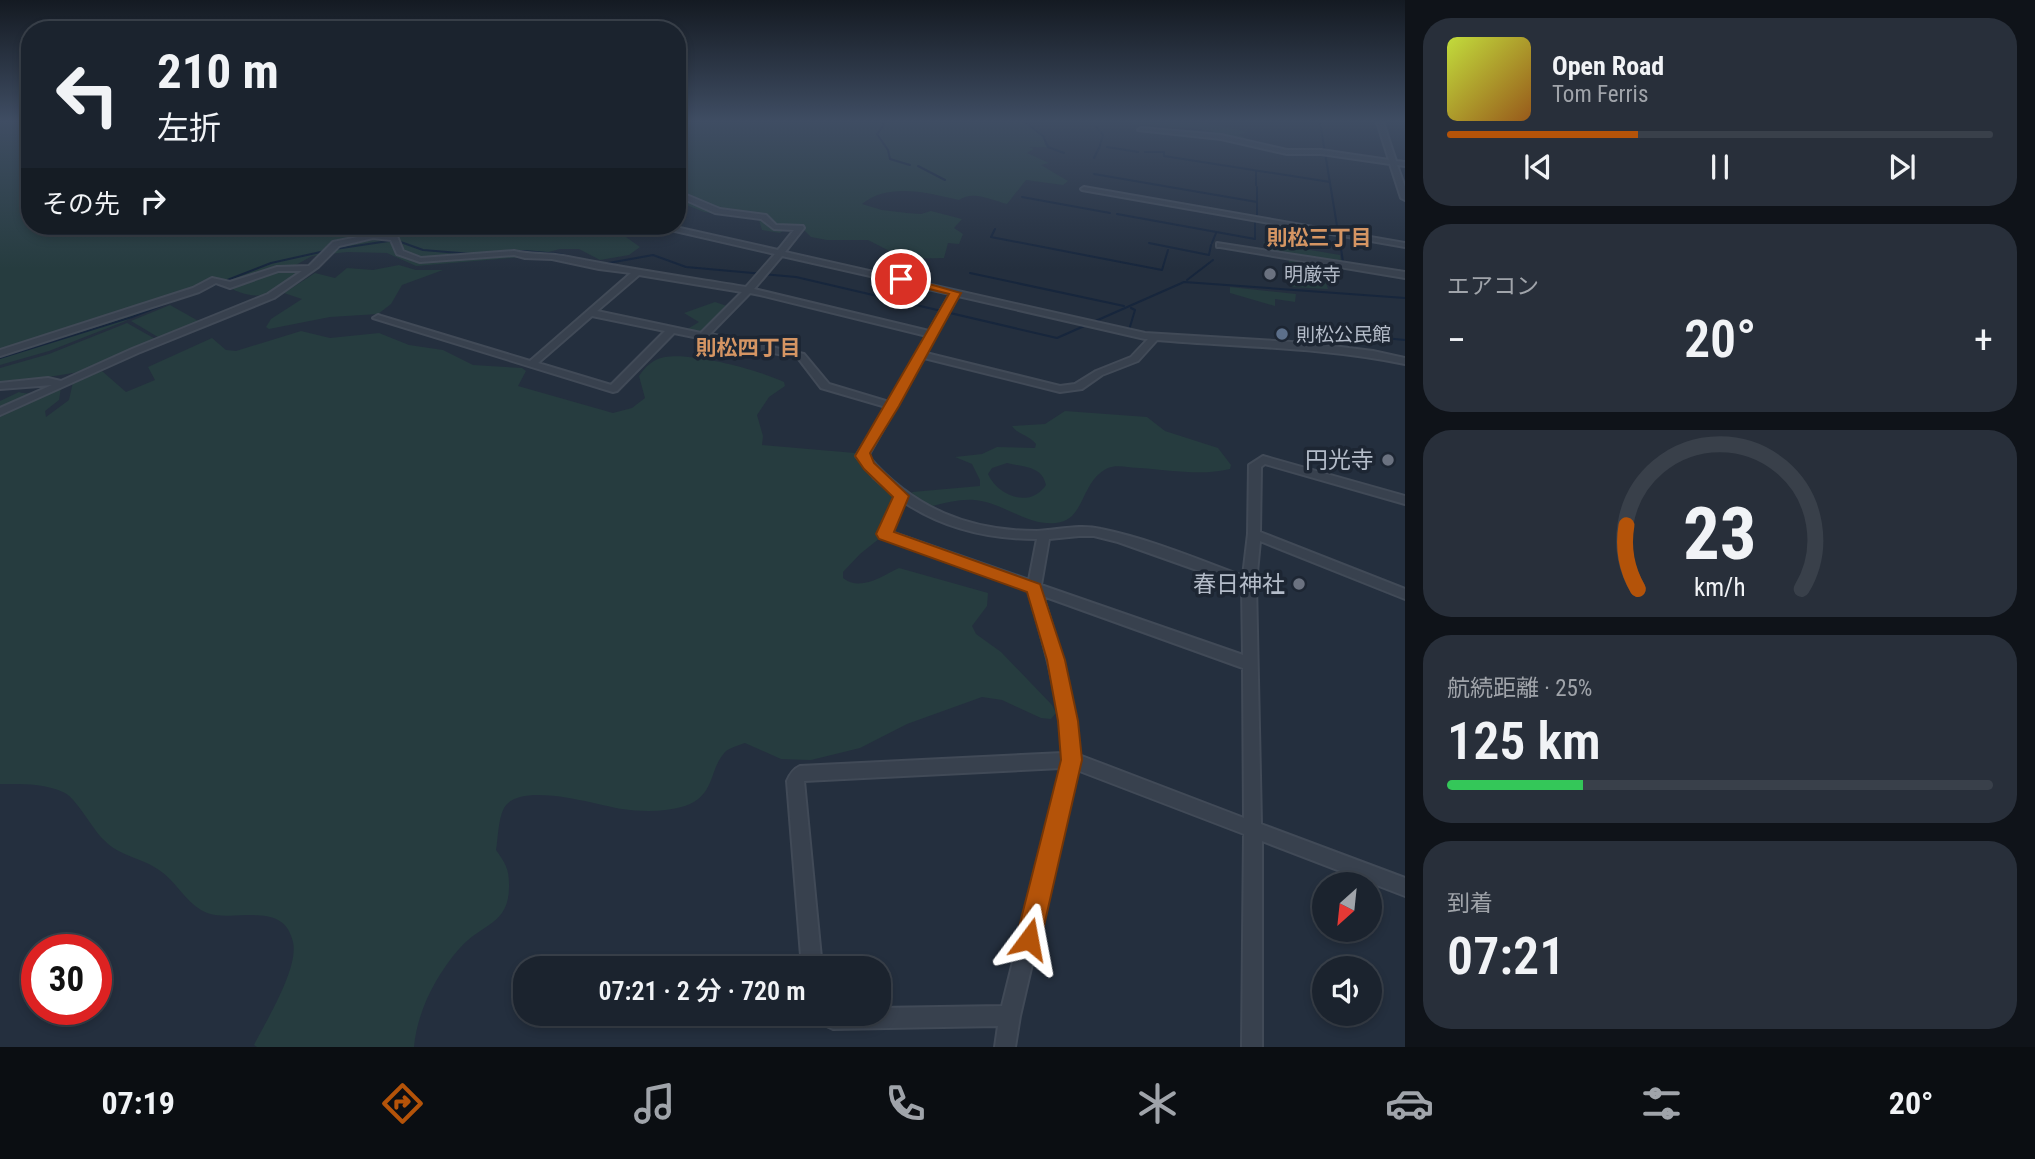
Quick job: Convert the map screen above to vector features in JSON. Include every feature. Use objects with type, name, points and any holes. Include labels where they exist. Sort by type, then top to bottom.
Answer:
[{"type":"street","points":[[1396,171],[1405,198]]},
{"type":"street","points":[[1084,189],[1405,246]]},
{"type":"street","points":[[686,197],[718,211],[763,217],[774,228],[800,228],[748,290],[704,335]]},
{"type":"street","points":[[686,231],[1154,337],[1184,341],[1279,342],[1361,352],[1405,361]]},
{"type":"street","points":[[0,412],[271,296],[335,244],[373,236],[394,238],[400,252],[420,260],[514,253],[528,258],[555,257],[596,268],[748,290],[931,334]]},
{"type":"street","points":[[1220,245],[1405,275]]},
{"type":"street","points":[[0,353],[197,290],[215,280],[230,285],[277,269],[308,268]]},
{"type":"street","points":[[532,364],[637,272]]},
{"type":"street","points":[[955,293],[862,456],[901,496],[947,522],[986,530],[1041,536],[1098,532],[1249,583]]},
{"type":"street","points":[[592,313],[801,356],[825,386],[892,406]]},
{"type":"street","points":[[378,318],[613,389],[671,330]]},
{"type":"street","points":[[920,354],[1056,388],[1078,389],[1099,373],[1132,363],[1154,337]]},
{"type":"street","points":[[0,386],[48,381],[62,384]]},
{"type":"street","points":[[1252,1047],[1253,827],[1249,583],[1254,534],[1255,465],[1260,460],[1405,500]]},
{"type":"street","points":[[901,496],[884,534],[1250,664]]},
{"type":"street","points":[[1254,534],[1405,594]]},
{"type":"street","points":[[1005,1047],[1071,760],[1068,721],[1056,660],[1034,588],[1044,541],[1041,536]]},
{"type":"street","points":[[811,956],[795,781],[798,775],[1071,760],[1405,887]]},
{"type":"street","points":[[891,1017],[1010,1016]]},
{"type":"green space","points":[[0,171],[21,171],[21,235],[627,235],[640,247],[629,255],[600,260],[579,249],[560,249],[533,256],[416,266],[387,253],[347,252],[312,256],[294,266],[309,270],[285,287],[269,294],[250,295],[239,292],[215,279],[123,322],[49,351],[0,365]]},
{"type":"green space","points":[[686,171],[1051,171],[1068,181],[1063,185],[1026,180],[1007,204],[977,196],[959,200],[896,191],[873,197],[862,204],[907,213],[921,214],[931,211],[962,219],[954,228],[963,234],[959,244],[948,243],[944,258],[905,259],[868,240],[827,240],[811,237],[803,229],[787,227],[780,233],[762,230],[759,220],[704,212],[686,205]]},
{"type":"green space","points":[[1263,242],[1340,255],[1341,262],[1267,251]]},
{"type":"green space","points":[[1288,257],[1319,262],[1328,289],[1290,287],[1286,281],[1292,280]]},
{"type":"green space","points":[[399,265],[416,270],[443,270],[402,285],[391,304],[378,314],[330,317],[269,329],[266,327],[271,319],[302,299],[284,293],[315,273],[335,278],[347,268],[373,270]]},
{"type":"green space","points":[[1230,287],[1296,294],[1295,302],[1275,299],[1275,306],[1230,293]]},
{"type":"green space","points":[[715,302],[730,307],[703,334],[686,330],[699,322],[684,313]]},
{"type":"green space","points":[[170,305],[202,323],[163,340],[131,321]]},
{"type":"green space","points":[[127,323],[157,340],[91,370],[0,385],[0,368],[49,354]]},
{"type":"green space","points":[[301,331],[330,338],[379,333],[409,345],[443,350],[473,365],[522,368],[526,371],[518,386],[613,413],[632,408],[645,398],[639,376],[650,364],[665,357],[691,357],[725,363],[784,382],[785,386],[769,397],[757,415],[763,436],[762,445],[855,453],[894,495],[880,538],[843,572],[843,578],[850,582],[864,583],[899,568],[988,593],[987,606],[972,626],[976,634],[1001,652],[1052,705],[1056,713],[1051,719],[1041,718],[1002,700],[982,697],[907,724],[860,748],[811,760],[781,759],[745,743],[725,752],[702,796],[685,806],[670,809],[630,810],[560,796],[526,796],[513,800],[502,813],[496,850],[508,874],[508,898],[505,908],[500,916],[459,949],[443,970],[423,1007],[414,1047],[257,1047],[254,1045],[291,966],[293,942],[287,928],[278,920],[267,916],[226,916],[201,910],[159,870],[110,846],[68,795],[40,786],[0,784],[0,401],[19,392],[61,388],[59,400],[45,411],[46,417],[69,400],[73,382],[102,371],[126,392],[155,380],[148,367],[212,338],[226,350],[236,351]]},
{"type":"green space","points":[[1065,411],[1147,417],[1165,431],[1218,448],[1231,465],[1230,469],[1208,472],[1119,466],[1108,468],[1092,482],[1073,515],[1056,523],[1035,521],[985,502],[964,500],[932,506],[913,496],[912,492],[980,486],[972,464],[955,457],[982,454],[997,447],[1035,448],[1033,441],[1012,426],[1045,424]],"holes":[[[1007,463],[1036,471],[1046,485],[1032,496],[1023,498],[1007,493],[999,488],[988,474],[992,468]]]},
{"type":"waterway","points":[[927,171],[945,180]]},
{"type":"waterway","points":[[1256,171],[1256,185]]},
{"type":"waterway","points":[[1259,171],[1330,182]]},
{"type":"waterway","points":[[1328,171],[1330,182]]},
{"type":"waterway","points":[[1094,174],[1257,202]]},
{"type":"waterway","points":[[1330,182],[1338,232]]},
{"type":"waterway","points":[[1257,187],[1257,202]]},
{"type":"waterway","points":[[1022,197],[1110,213]]},
{"type":"waterway","points":[[1257,202],[1257,218]]},
{"type":"waterway","points":[[1117,214],[1255,239],[1255,220]]},
{"type":"waterway","points":[[995,229],[991,237],[1162,270],[1168,250]]},
{"type":"waterway","points":[[1212,243],[1216,233]]},
{"type":"waterway","points":[[1339,235],[1343,262]]},
{"type":"waterway","points":[[335,249],[395,240],[423,250],[472,254],[524,251],[560,254],[573,258]]},
{"type":"waterway","points":[[1149,243],[1209,255],[1211,245]]},
{"type":"waterway","points":[[0,358],[132,317],[271,263],[325,251]]},
{"type":"waterway","points":[[603,264],[653,255],[686,267],[796,277],[1057,338],[1184,282],[1405,298]]},
{"type":"waterway","points":[[1187,280],[1213,260]]},
{"type":"waterway","points":[[970,273],[1124,306]]},
{"type":"waterway","points":[[1129,330],[1135,310],[1131,308]]},
{"type":"waterway","points":[[1302,330],[1405,340]]},
{"type":"place","name":"明厳寺","points":[[1270,274]]},
{"type":"place","name":"則松公民館","points":[[1282,334]]},
{"type":"place","name":"円光寺","points":[[1388,460]]},
{"type":"place","name":"春日神社","points":[[1299,584]]},
{"type":"district","name":"則松三丁目","points":[[1319,238]]},
{"type":"district","name":"則松四丁目","points":[[748,348]]},
{"type":"route","points":[[901,279],[955,293],[862,456],[901,496],[884,534],[1034,588],[1056,660],[1068,721],[1071,760],[1029,939]]}]
